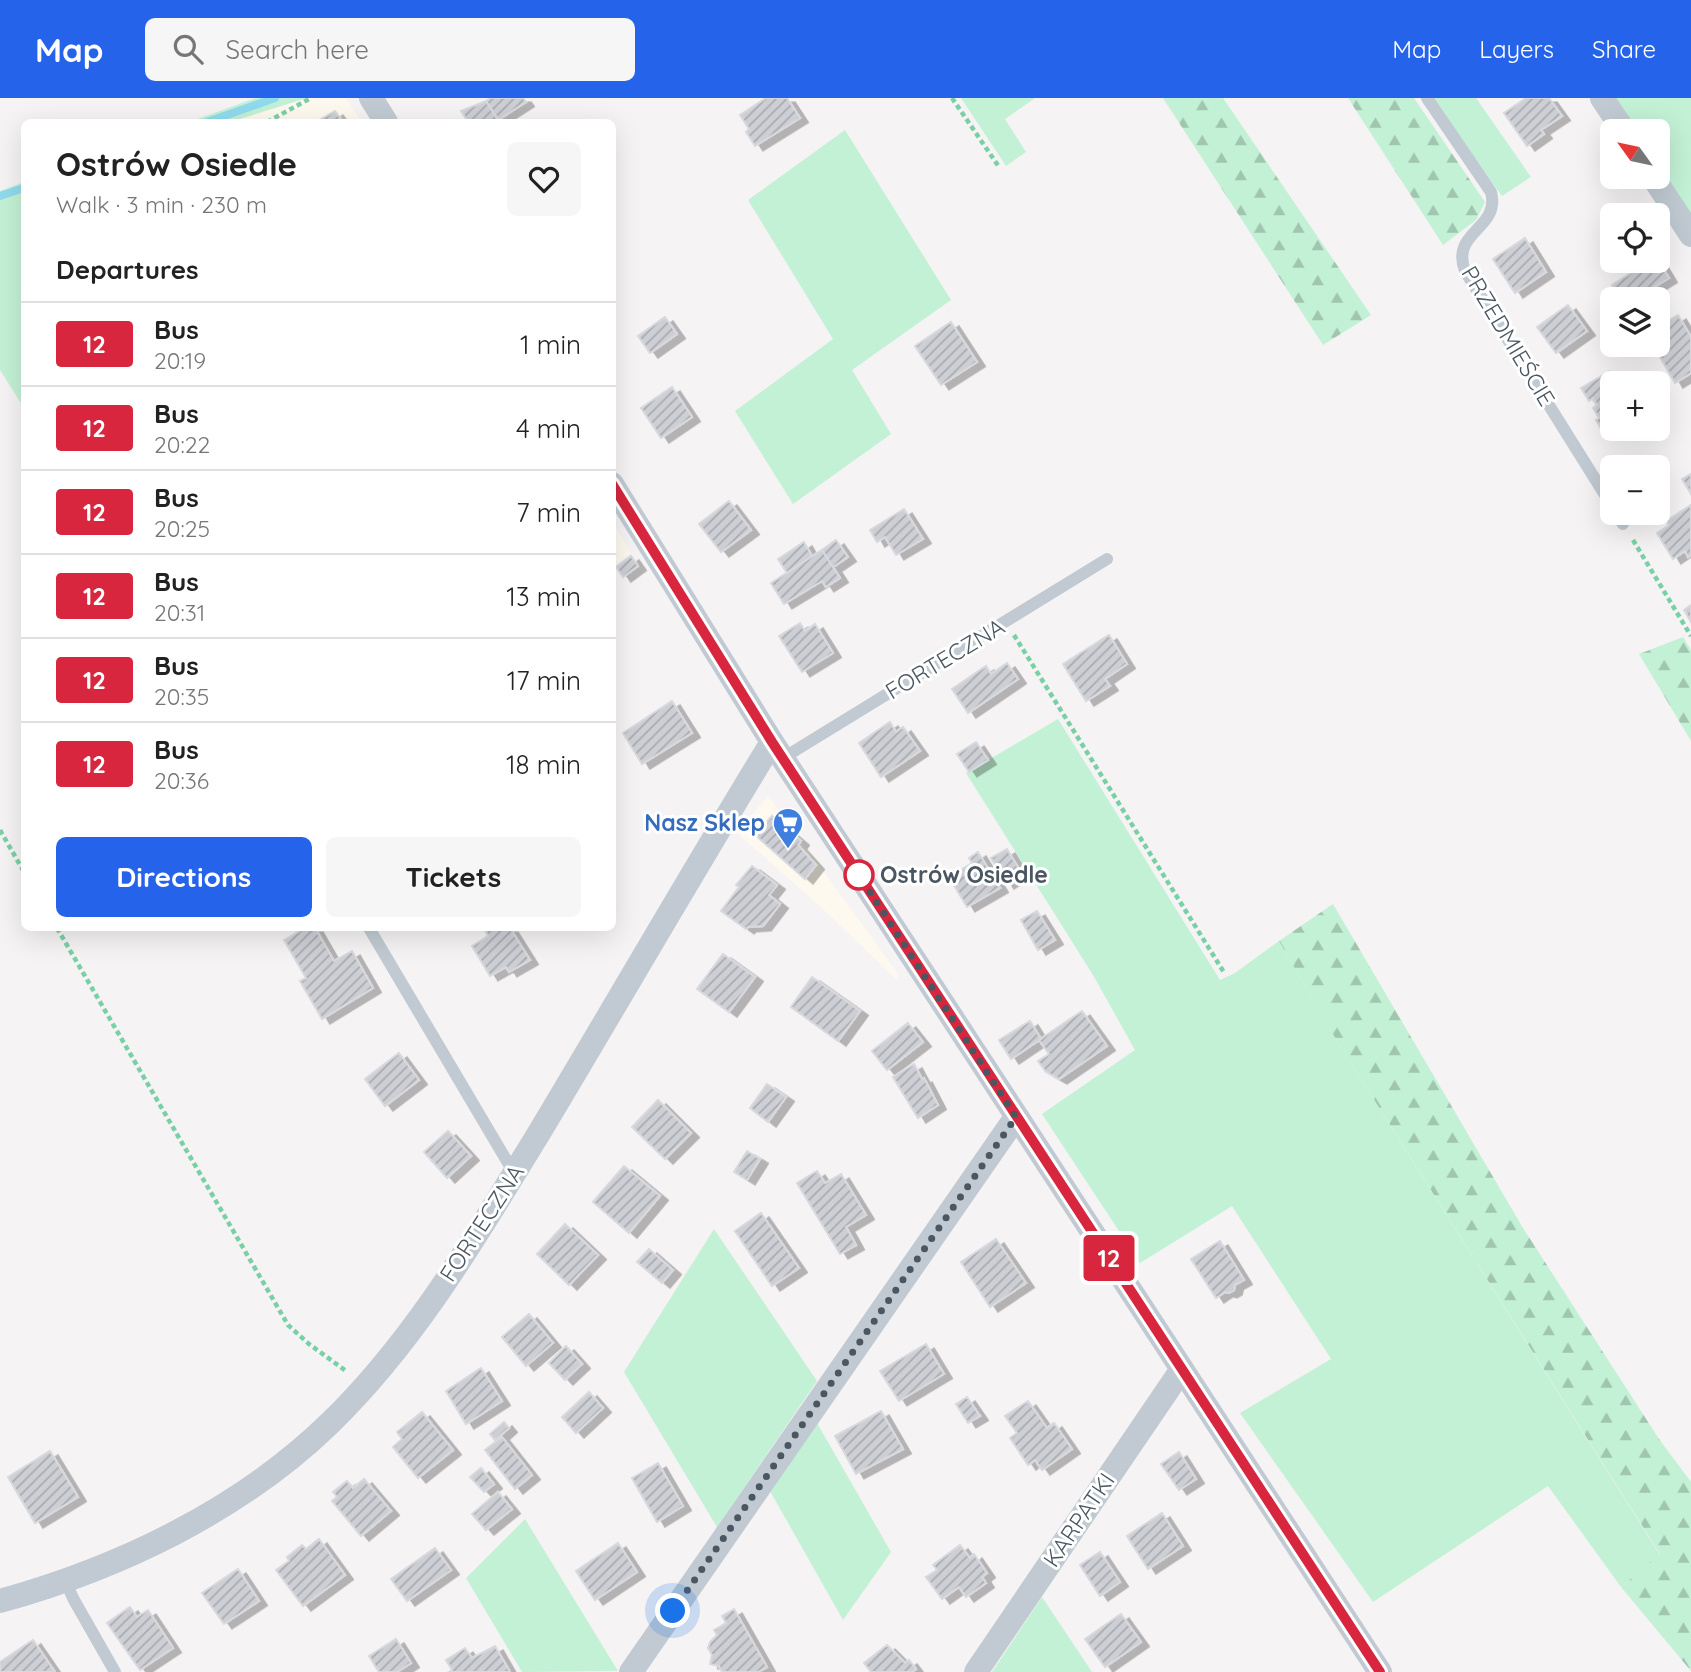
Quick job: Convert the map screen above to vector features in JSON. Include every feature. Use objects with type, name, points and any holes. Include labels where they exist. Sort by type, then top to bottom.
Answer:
[{"type":"street","points":[[371,98],[384,119]]},
{"type":"street","points":[[1602,98],[1616,119]]},
{"type":"street","points":[[1661,189],[1691,235]]},
{"type":"street","points":[[616,490],[778,750],[1380,1672]]},
{"type":"street","name":"FORTECZNA","points":[[0,1601],[65,1581],[161,1540],[235,1498],[290,1458],[329,1425],[367,1385],[431,1302],[778,750]]},
{"type":"street","points":[[631,1672],[1016,1117]]},
{"type":"street","name":"KARPATKI","points":[[976,1672],[1182,1369]]},
{"type":"lane","name":"PRZEDMIEŚCIE","points":[[1427,98],[1491,192],[1493,201],[1489,217],[1465,242],[1461,261],[1465,271],[1600,487]]},
{"type":"lane","name":"FORTECZNA","points":[[778,750],[1006,622],[1107,559]]},
{"type":"lane","points":[[371,931],[514,1173]]},
{"type":"lane","points":[[65,1581],[115,1672]]},
{"type":"path","points":[[272,119],[311,98]]},
{"type":"path","points":[[952,98],[999,167]]},
{"type":"path","points":[[1624,525],[1691,636]]},
{"type":"path","points":[[1006,622],[1225,974]]},
{"type":"path","points":[[0,830],[21,867]]},
{"type":"path","points":[[59,931],[288,1325],[309,1344],[367,1385]]},
{"type":"shaded area","points":[[307,98],[346,98],[359,119],[240,119]]},
{"type":"shaded area","points":[[616,528],[631,553],[616,564]]},
{"type":"shaded area","points":[[768,795],[898,974],[897,980],[823,909],[737,833]]},
{"type":"green space","points":[[256,98],[307,98],[240,119],[197,119]]},
{"type":"green space","points":[[961,98],[1035,98],[1005,119],[1026,152],[1006,166]]},
{"type":"green space","points":[[1163,98],[1223,98],[1371,315],[1323,345]]},
{"type":"green space","points":[[1348,98],[1414,98],[1485,202],[1476,220],[1443,245]]},
{"type":"green space","points":[[1431,98],[1476,98],[1531,177],[1502,196]]},
{"type":"green space","points":[[1611,98],[1691,98],[1691,224],[1669,189],[1670,119],[1624,119]]},
{"type":"green space","points":[[845,130],[951,300],[852,370],[891,434],[793,504],[735,411],[833,339],[748,200]]},
{"type":"green space","points":[[21,183],[21,403],[0,370],[0,191]]},
{"type":"green space","points":[[1683,637],[1691,650],[1691,741],[1639,654]]},
{"type":"green space","points":[[1058,719],[1220,980],[1235,973],[1279,941],[1334,1036],[1660,1555],[1621,1587],[1548,1486],[1373,1602],[1240,1413],[1331,1359],[1232,1206],[1140,1263],[1042,1114],[1135,1050],[1093,975],[966,773]]},
{"type":"green space","points":[[1333,904],[1523,1228],[1659,1439],[1691,1482],[1691,1671],[1621,1587],[1660,1554],[1334,1036],[1279,941]]},
{"type":"green space","points":[[714,1229],[817,1381],[717,1527],[624,1372]]},
{"type":"green space","points":[[817,1423],[891,1552],[843,1620],[770,1491]]},
{"type":"green space","points":[[525,1519],[618,1671],[522,1672],[466,1578]]},
{"type":"green space","points":[[1042,1597],[1092,1672],[992,1672]]},
{"type":"building","points":[[491,98],[523,98],[526,102],[497,119],[486,101]]},
{"type":"building","points":[[766,98],[787,98],[800,118],[755,146],[740,115]]},
{"type":"building","points":[[1526,98],[1549,98],[1562,116],[1541,130],[1544,134],[1527,146],[1504,113]]},
{"type":"building","points":[[486,101],[498,119],[466,119],[461,111]]},
{"type":"building","points":[[335,111],[341,119],[321,119]]},
{"type":"building","points":[[1525,238],[1546,272],[1515,293],[1493,259]]},
{"type":"building","points":[[1631,273],[1666,273],[1669,278],[1654,287],[1612,285]]},
{"type":"building","points":[[1568,305],[1587,331],[1556,353],[1537,327]]},
{"type":"building","points":[[1678,315],[1691,337],[1691,373],[1675,383],[1660,357],[1670,357],[1670,320]]},
{"type":"building","points":[[665,317],[677,334],[650,353],[638,336]]},
{"type":"building","points":[[951,322],[977,362],[941,385],[915,346]]},
{"type":"building","points":[[1600,377],[1600,427],[1596,420],[1599,418],[1593,408],[1597,405],[1593,398],[1589,401],[1581,388]]},
{"type":"building","points":[[672,387],[692,417],[661,438],[641,408]]},
{"type":"building","points":[[1691,474],[1691,494],[1682,479]]},
{"type":"building","points":[[729,501],[751,530],[721,552],[699,524]]},
{"type":"building","points":[[1691,505],[1691,555],[1688,557],[1685,551],[1673,559],[1657,533],[1670,525],[1670,518]]},
{"type":"building","points":[[904,509],[923,539],[896,555],[885,537],[877,542],[870,530]]},
{"type":"building","points":[[836,540],[848,557],[833,567],[822,550]]},
{"type":"building","points":[[804,542],[812,556],[787,573],[778,559]]},
{"type":"building","points":[[822,550],[840,578],[826,587],[822,581],[784,604],[771,583]]},
{"type":"building","points":[[631,556],[638,566],[623,577],[616,567]]},
{"type":"building","points":[[1691,605],[1691,622],[1684,610]]},
{"type":"building","points":[[800,623],[805,631],[815,624],[833,653],[802,672],[779,636]]},
{"type":"building","points":[[1109,635],[1127,664],[1105,679],[1110,686],[1086,701],[1063,664]]},
{"type":"building","points":[[1007,663],[1018,679],[968,713],[952,689],[986,666],[991,674]]},
{"type":"building","points":[[672,701],[692,733],[642,764],[623,733]]},
{"type":"building","points":[[890,722],[896,732],[903,727],[920,751],[881,777],[859,743]]},
{"type":"building","points":[[976,742],[988,760],[969,772],[957,754]]},
{"type":"building","name":"Nasz Sklep","points":[[772,816],[801,841],[798,845],[816,865],[805,879],[755,835]]},
{"type":"building","points":[[1007,849],[1022,874],[1006,884],[991,858]]},
{"type":"building","points":[[978,852],[1000,888],[967,907],[949,877],[972,863],[969,858]]},
{"type":"building","points":[[752,866],[777,885],[769,895],[780,904],[763,926],[746,929],[721,911],[739,887],[736,885]]},
{"type":"building","points":[[1037,911],[1055,940],[1038,950],[1021,920]]},
{"type":"building","points":[[300,931],[317,931],[334,961],[352,951],[373,988],[322,1019],[300,981],[306,978],[284,940]]},
{"type":"building","points":[[486,931],[512,931],[530,960],[509,972],[506,967],[490,976],[472,946],[488,936]]},
{"type":"building","points":[[723,954],[755,977],[729,1012],[697,989]]},
{"type":"building","points":[[812,977],[860,1011],[838,1041],[791,1007]]},
{"type":"building","points":[[1082,1011],[1107,1046],[1059,1079],[1046,1072],[1038,1061],[1049,1054],[1039,1040]]},
{"type":"building","points":[[1030,1021],[1041,1039],[1011,1059],[999,1040]]},
{"type":"building","points":[[908,1023],[923,1042],[887,1070],[872,1051]]},
{"type":"building","points":[[399,1053],[419,1080],[385,1106],[365,1079]]},
{"type":"building","points":[[914,1064],[938,1105],[918,1118],[893,1077]]},
{"type":"building","points":[[767,1084],[786,1097],[768,1122],[750,1108]]},
{"type":"building","points":[[658,1100],[691,1133],[665,1159],[632,1127]]},
{"type":"building","points":[[448,1131],[471,1156],[447,1178],[424,1152]]},
{"type":"building","points":[[747,1151],[760,1159],[747,1180],[734,1172]]},
{"type":"building","points":[[624,1166],[660,1196],[629,1233],[593,1202]]},
{"type":"building","points":[[817,1171],[825,1183],[841,1174],[866,1215],[846,1227],[856,1245],[840,1254],[797,1183]]},
{"type":"building","points":[[761,1213],[799,1268],[772,1286],[735,1231]]},
{"type":"building","points":[[565,1224],[598,1255],[569,1285],[537,1254]]},
{"type":"building","points":[[996,1239],[1026,1283],[990,1307],[961,1262]]},
{"type":"building","points":[[1220,1241],[1244,1280],[1235,1285],[1234,1290],[1216,1298],[1191,1259]]},
{"type":"building","points":[[649,1249],[673,1270],[662,1283],[637,1262]]},
{"type":"building","points":[[529,1314],[553,1343],[526,1366],[502,1337]]},
{"type":"building","points":[[926,1344],[944,1374],[899,1401],[880,1371]]},
{"type":"building","points":[[566,1346],[582,1364],[565,1380],[549,1363]]},
{"type":"building","points":[[481,1368],[502,1401],[466,1424],[446,1391]]},
{"type":"building","points":[[589,1392],[603,1408],[576,1433],[562,1417]]},
{"type":"building","points":[[967,1397],[980,1416],[968,1423],[956,1404]]},
{"type":"building","points":[[1028,1401],[1047,1428],[1054,1423],[1072,1449],[1042,1470],[1035,1460],[1028,1465],[1010,1438],[1017,1433],[1005,1416]]},
{"type":"building","points":[[881,1411],[903,1449],[856,1474],[835,1436]]},
{"type":"building","points":[[422,1412],[453,1450],[418,1478],[393,1447],[402,1439],[397,1432]]},
{"type":"building","points":[[504,1422],[509,1428],[495,1440],[490,1434]]},
{"type":"building","points":[[502,1437],[532,1475],[515,1489],[485,1450]]},
{"type":"building","points":[[50,1451],[78,1497],[35,1523],[8,1477]]},
{"type":"building","points":[[1179,1452],[1196,1479],[1179,1490],[1161,1464]]},
{"type":"building","points":[[658,1463],[683,1506],[657,1522],[632,1478]]},
{"type":"building","points":[[481,1468],[494,1484],[484,1492],[470,1477]]},
{"type":"building","points":[[364,1479],[391,1511],[361,1536],[332,1501],[337,1497],[333,1492],[347,1481],[353,1488]]},
{"type":"building","points":[[498,1492],[512,1509],[486,1530],[472,1514]]},
{"type":"building","points":[[1162,1513],[1183,1546],[1148,1569],[1127,1536]]},
{"type":"building","points":[[319,1539],[345,1575],[303,1606],[276,1570],[289,1561],[287,1557],[302,1545],[306,1549]]},
{"type":"building","points":[[618,1543],[637,1572],[595,1600],[576,1571]]},
{"type":"building","points":[[960,1545],[970,1558],[974,1554],[987,1573],[982,1577],[986,1583],[966,1597],[959,1587],[942,1599],[926,1577],[937,1570],[933,1565]]},
{"type":"building","points":[[435,1548],[451,1570],[407,1601],[391,1579]]},
{"type":"building","points":[[1100,1552],[1120,1582],[1100,1596],[1080,1565]]},
{"type":"building","points":[[238,1569],[259,1601],[224,1624],[202,1593]]},
{"type":"building","points":[[130,1607],[137,1617],[148,1610],[173,1648],[140,1670],[107,1623]]},
{"type":"building","points":[[734,1609],[767,1667],[758,1672],[722,1672],[719,1666],[710,1664],[712,1655],[708,1648],[717,1635],[714,1630],[726,1623],[722,1616]]},
{"type":"building","points":[[1121,1614],[1141,1642],[1105,1667],[1085,1639]]},
{"type":"building","points":[[396,1639],[411,1663],[397,1672],[379,1672],[369,1656]]},
{"type":"building","points":[[33,1640],[55,1672],[0,1672],[0,1662]]},
{"type":"building","points":[[887,1645],[905,1663],[909,1660],[916,1669],[912,1672],[871,1672],[864,1663]]},
{"type":"building","points":[[495,1646],[510,1672],[449,1672],[452,1670],[446,1660],[465,1648],[472,1658]]},
{"type":"waterway","points":[[216,119],[275,98]]},
{"type":"waterway","points":[[0,196],[21,189]]},
{"type":"bus line","name":"12","points":[[616,490],[772,742],[1380,1672]]},
{"type":"place","name":"Nasz Sklep","points":[[788,850]]},
{"type":"place","name":"Ostrów Osiedle","points":[[859,875]]},
{"type":"route","points":[[673,1611],[1016,1117],[853,866],[859,875]]}]
